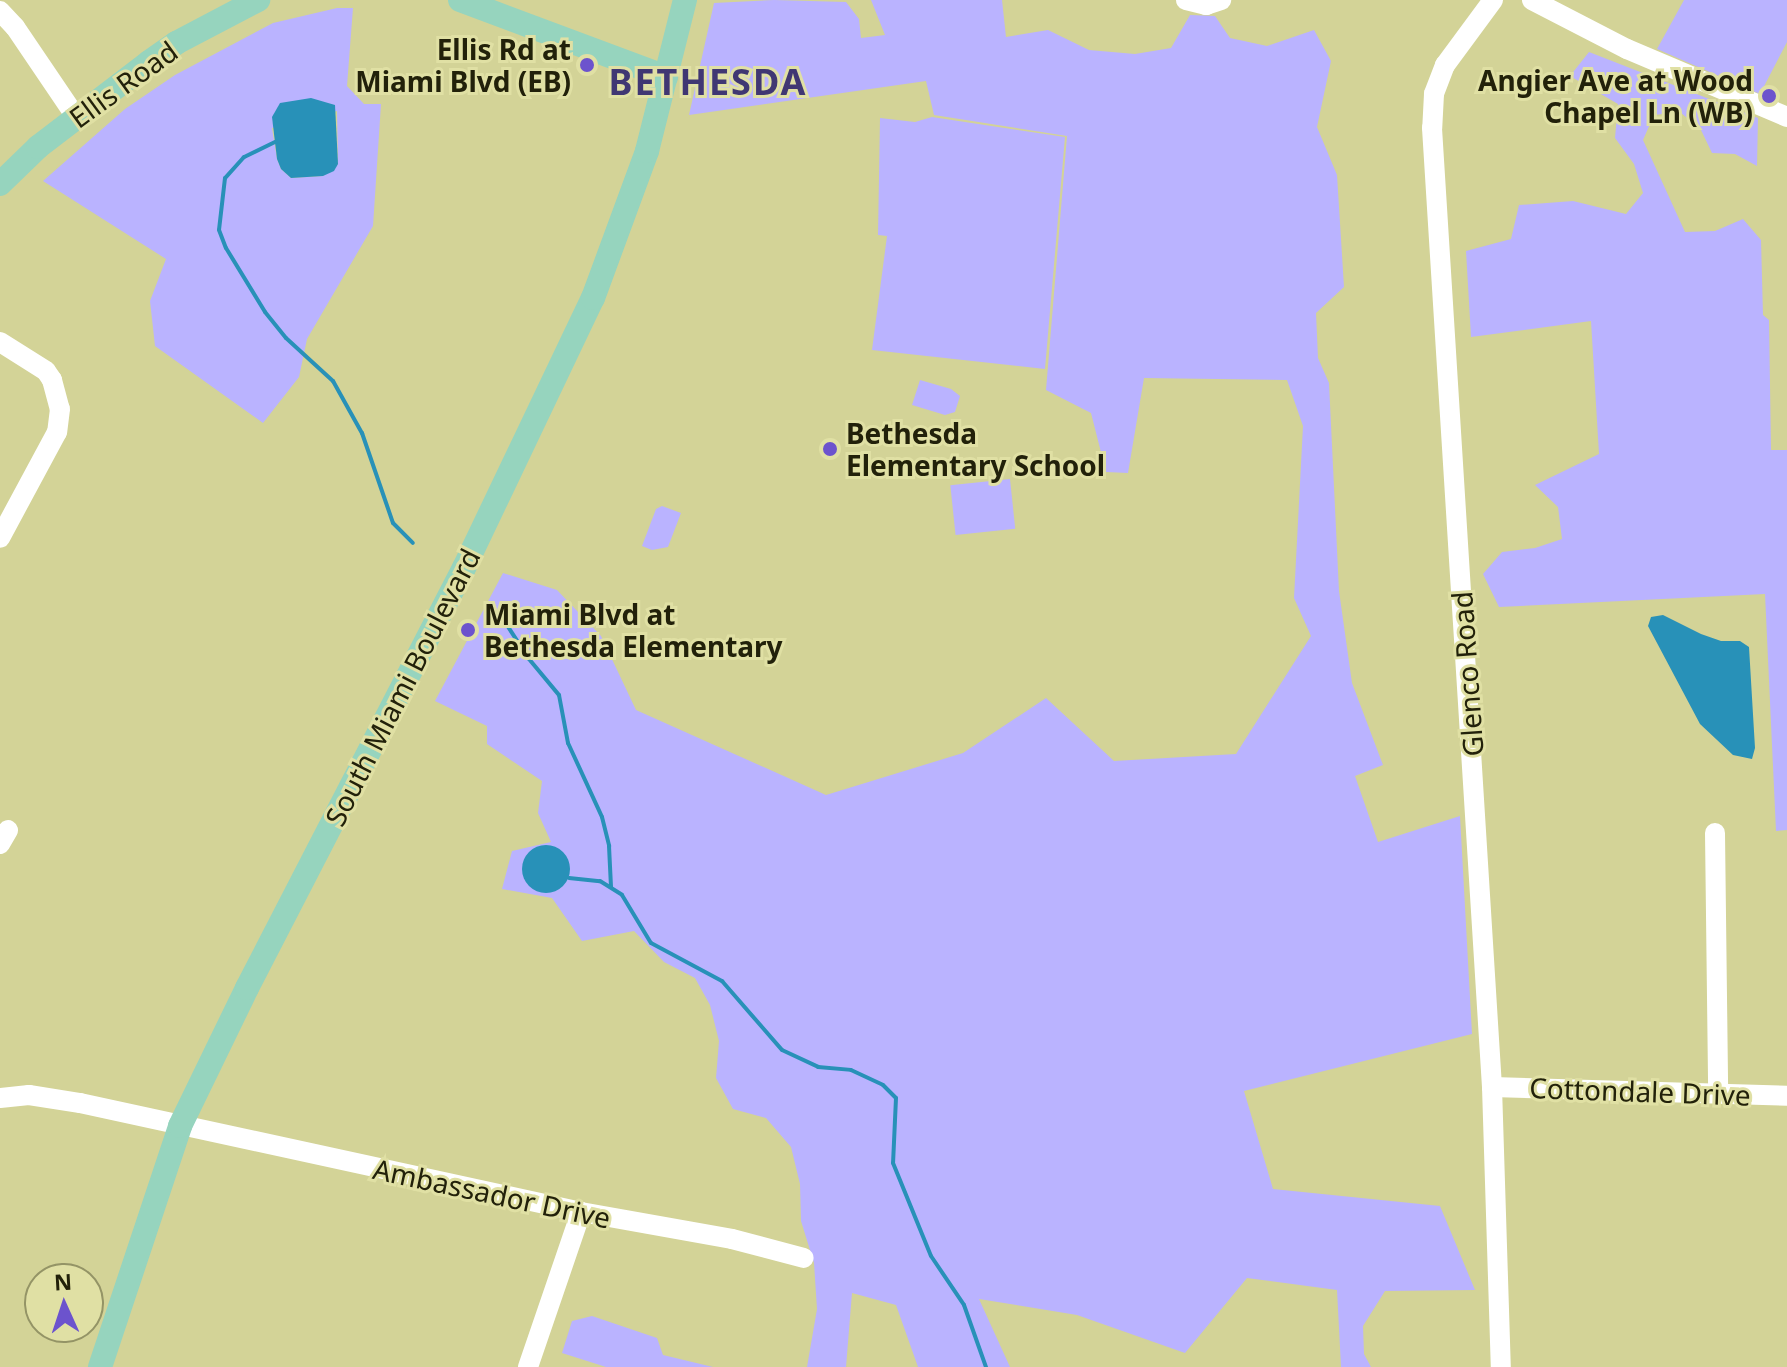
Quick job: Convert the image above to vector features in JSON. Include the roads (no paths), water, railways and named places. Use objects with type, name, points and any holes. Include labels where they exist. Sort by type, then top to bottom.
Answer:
[{"type":"main road","name":"Ellis Road","points":[[0,184],[76,117],[176,43],[258,0]]},
{"type":"main road","points":[[460,0],[666,77]]},
{"type":"main road","name":"South Miami Boulevard","points":[[100,1367],[180,1126],[240,1001],[464,568],[587,311],[633,195],[685,0]]},
{"type":"street","name":"Glenco Road","points":[[1493,0],[1445,65],[1434,94],[1432,119],[1492,1087],[1501,1367]]},
{"type":"street","points":[[1532,0],[1627,49],[1787,117]]},
{"type":"street","points":[[0,11],[15,27],[76,117]]},
{"type":"street","points":[[0,342],[46,371],[52,380],[60,409],[57,432],[0,538]]},
{"type":"street","points":[[1715,833],[1718,1094]]},
{"type":"street","name":"Cottondale Drive","points":[[1492,1087],[1787,1096]]},
{"type":"street","name":"Ambassador Drive","points":[[0,1098],[29,1095],[80,1103],[581,1212],[732,1239],[804,1258]]},
{"type":"street","points":[[528,1367],[581,1212]]},
{"type":"water","points":[[311,98],[335,105],[338,164],[334,171],[323,176],[291,178],[281,169],[277,159],[272,117],[280,103]]},
{"type":"water","points":[[1663,615],[1701,634],[1721,641],[1740,641],[1749,647],[1755,748],[1752,759],[1733,755],[1700,724],[1648,626],[1651,617]]},
{"type":"water","points":[[546,845],[563,852],[570,869],[563,886],[546,893],[529,886],[522,869],[529,852]]},
{"type":"waterway","points":[[277,141],[244,157],[225,178],[219,230],[226,248],[265,312],[286,338],[333,381],[362,433],[393,523],[413,543]]},
{"type":"waterway","points":[[501,616],[529,659],[559,695],[568,743],[602,817],[609,846],[611,887]]},
{"type":"waterway","points":[[569,878],[600,881],[622,895],[651,943],[722,981],[782,1050],[818,1067],[851,1070],[883,1085],[896,1098],[893,1163],[931,1256],[964,1305],[986,1367]]},
{"type":"place","name":"Ellis Rd at Miami Blvd (EB)","points":[[587,65]]},
{"type":"place","name":"Angier Ave at Wood Chapel Ln (WB)","points":[[1769,96]]},
{"type":"place","name":"Bethesda Elementary School","points":[[830,449]]},
{"type":"place","name":"Miami Blvd at Bethesda Elementary","points":[[468,630]]},
{"type":"district","name":"BETHESDA","points":[[708,82]]}]
